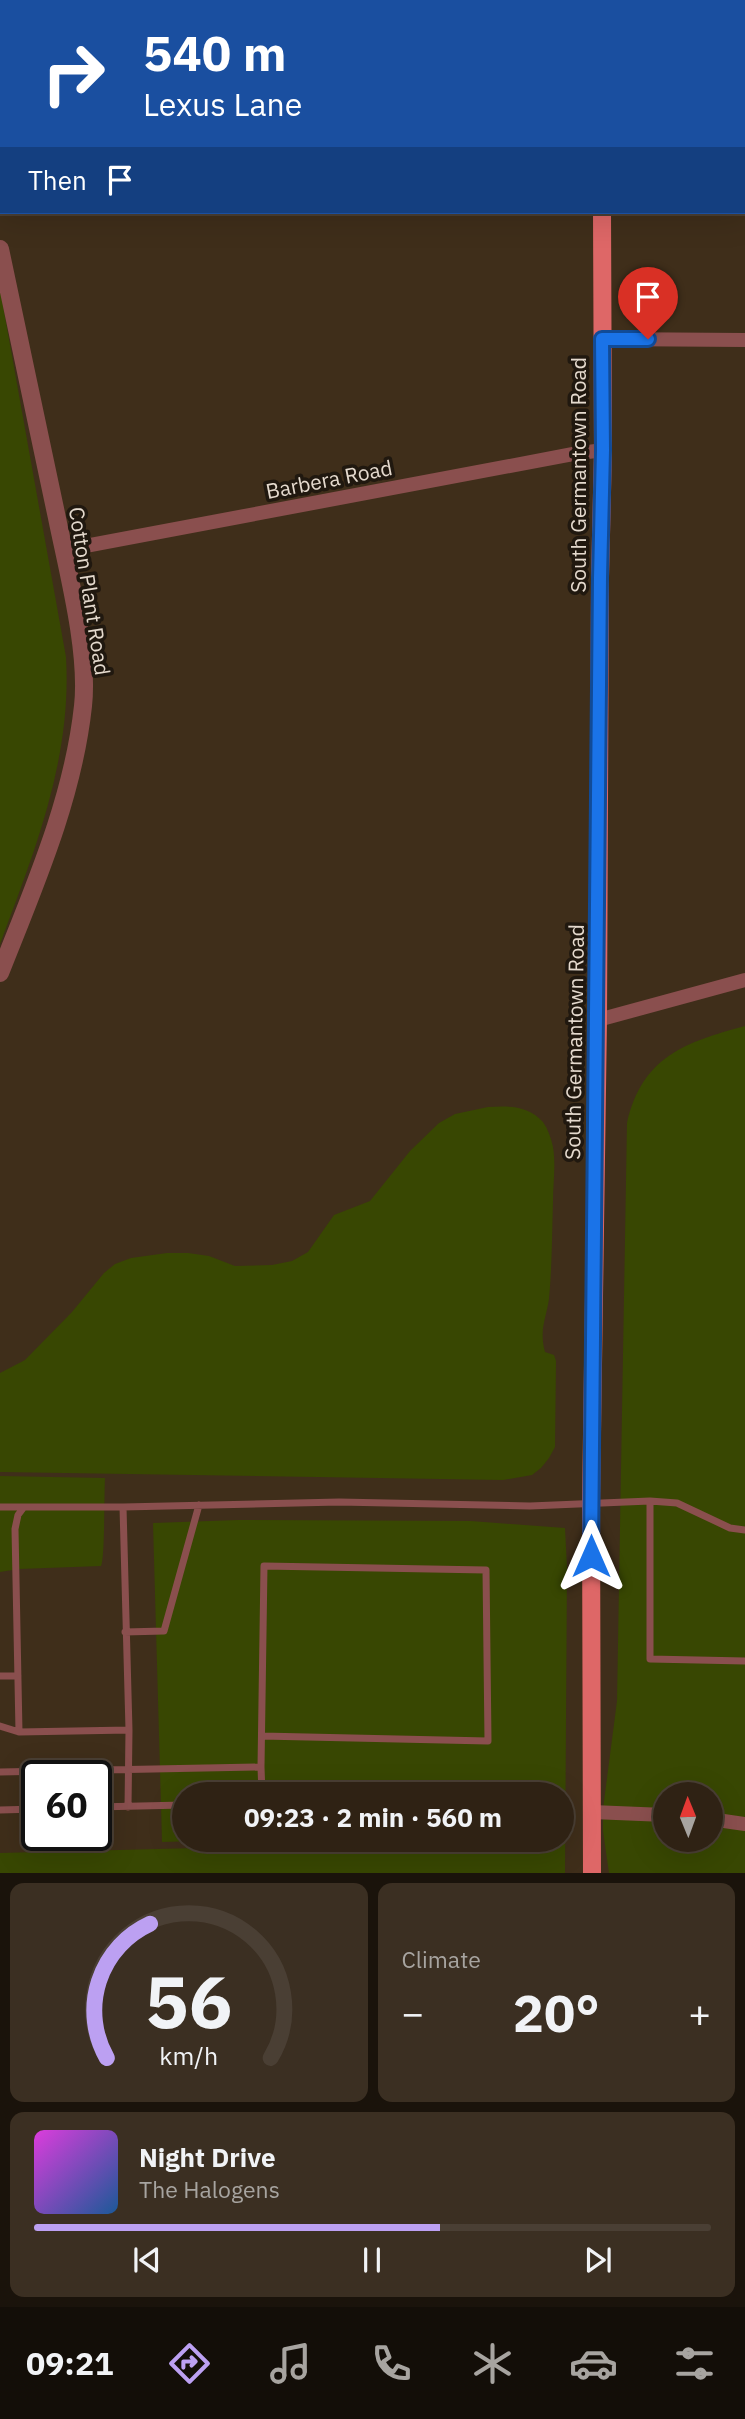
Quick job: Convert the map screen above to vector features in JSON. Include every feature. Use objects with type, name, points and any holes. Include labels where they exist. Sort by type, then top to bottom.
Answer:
[{"type":"main road","name":"South Germantown Road","points":[[592,1873],[591,1503],[603,450],[602,214]]},
{"type":"street","name":"Cotton Plant Road","points":[[0,249],[64,550],[83,669],[82,717],[69,778],[51,839],[0,973]]},
{"type":"street","points":[[602,339],[745,340]]},
{"type":"street","name":"Barbera Road","points":[[64,550],[603,450]]},
{"type":"street","points":[[598,1020],[745,979]]},
{"type":"street","points":[[592,1812],[653,1815]]},
{"type":"street","points":[[723,1821],[745,1824]]},
{"type":"lane","points":[[650,1500],[650,1659],[745,1661]]},
{"type":"lane","points":[[0,1507],[339,1502],[530,1506],[650,1500],[677,1503],[730,1528],[745,1530]]},
{"type":"lane","points":[[125,1632],[164,1631],[199,1505]]},
{"type":"lane","points":[[19,1732],[15,1529],[18,1514],[24,1507]]},
{"type":"lane","points":[[123,1507],[129,1730],[128,1807]]},
{"type":"lane","points":[[262,1736],[488,1741],[486,1570],[264,1566],[261,1767],[262,1782]]},
{"type":"lane","points":[[0,1676],[18,1676]]},
{"type":"lane","points":[[0,1726],[19,1732],[129,1730]]},
{"type":"lane","points":[[0,1772],[261,1767]]},
{"type":"lane","points":[[112,1807],[172,1805]]},
{"type":"lane","points":[[0,1810],[21,1809]]},
{"type":"green space","points":[[0,289],[66,657],[66,695],[63,732],[48,804],[0,944]]},
{"type":"green space","points":[[745,1026],[745,1873],[609,1873],[603,1809],[617,1701],[627,1123],[643,1082],[655,1068],[685,1046]]},
{"type":"green space","points":[[488,1107],[518,1108],[537,1116],[548,1131],[554,1154],[551,1275],[543,1337],[545,1352],[554,1355],[556,1361],[555,1447],[541,1468],[532,1475],[503,1480],[0,1472],[0,1373],[25,1360],[115,1264],[131,1258],[167,1253],[209,1256],[235,1266],[272,1265],[292,1261],[308,1252],[334,1215],[370,1201],[410,1151],[439,1123],[455,1114]]},
{"type":"green space","points":[[0,1476],[105,1478],[101,1566],[0,1572]]},
{"type":"green space","points":[[238,1520],[471,1521],[565,1528],[566,1782],[172,1782],[172,1842],[162,1842],[153,1523]]},
{"type":"green space","points":[[112,1850],[565,1852],[565,1873],[0,1873],[0,1853]]},
{"type":"route","points":[[591,1556],[598,1020],[602,339],[648,339]]}]
